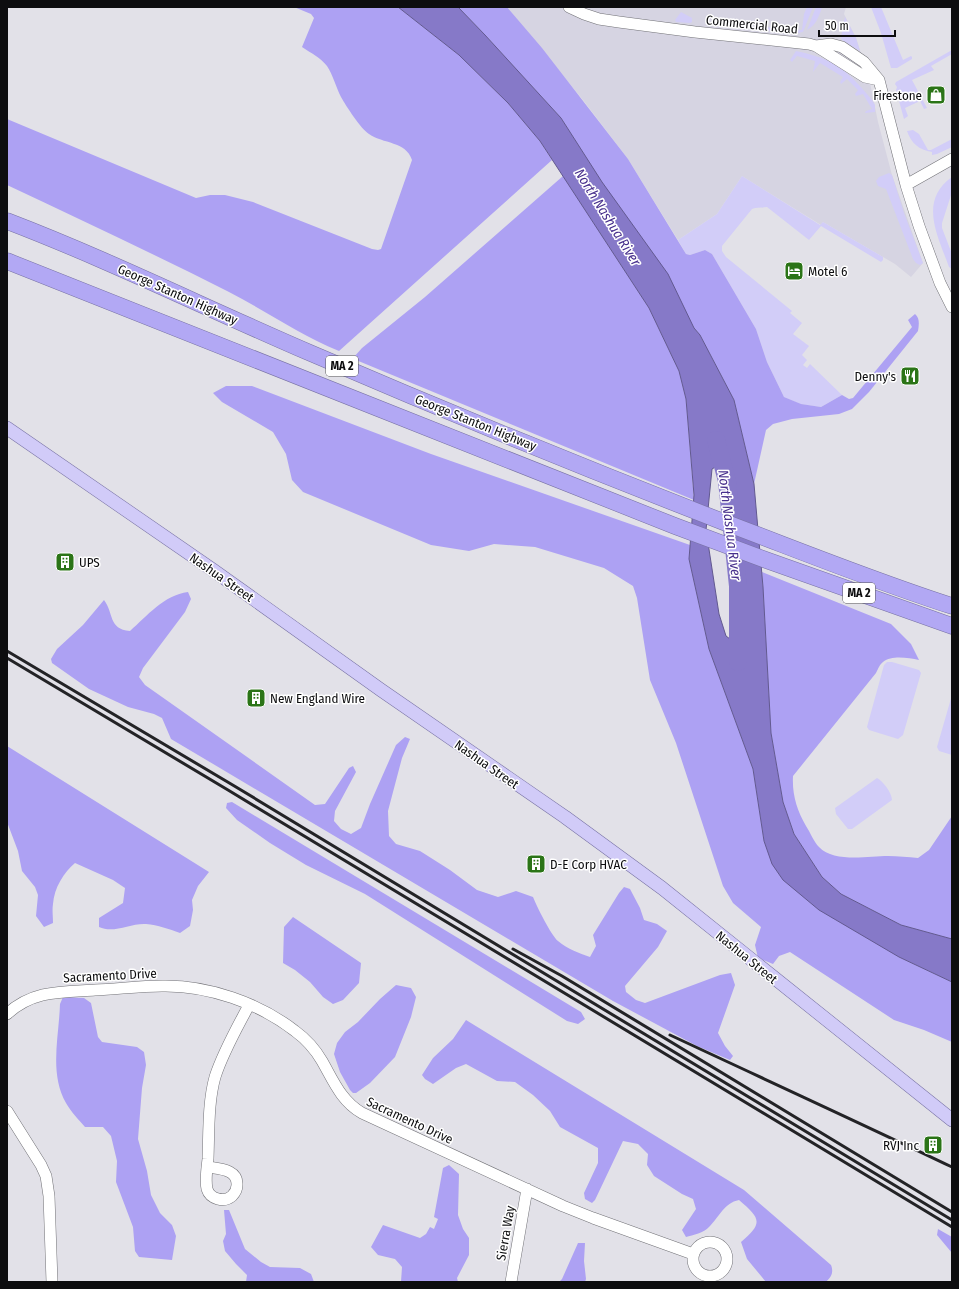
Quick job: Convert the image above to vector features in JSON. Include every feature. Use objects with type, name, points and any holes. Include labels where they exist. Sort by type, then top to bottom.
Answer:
[{"type":"highway","name":"George Stanton Highway","points":[[7,221],[130,272],[321,358],[504,434],[680,505],[899,589],[952,606]]},
{"type":"highway","name":"George Stanton Highway","points":[[7,261],[675,526],[952,626]]},
{"type":"main road","name":"Nashua Street","points":[[7,428],[213,570],[377,687],[565,817],[662,888],[952,1120]]},
{"type":"street","name":"Commercial Road","points":[[569,7],[599,19],[816,46],[864,77],[879,80],[906,185],[919,226],[940,283],[952,307]]},
{"type":"street","points":[[906,185],[952,159]]},
{"type":"street","name":"Sacramento Drive","points":[[7,1014],[19,1004],[42,994],[163,986],[207,991],[229,997],[273,1017],[302,1037],[316,1053],[343,1097],[355,1109],[592,1218],[693,1254]]},
{"type":"street","points":[[208,1167],[211,1101],[215,1076],[249,1005]]},
{"type":"street","points":[[7,1111],[41,1165],[46,1176],[49,1196],[52,1282]]},
{"type":"street","name":"Sierra Way","points":[[511,1282],[527,1189]]},
{"type":"shaded area","points":[[294,7],[398,7],[459,55],[508,103],[540,141],[552,160],[339,351],[311,338],[243,299],[202,278],[7,185],[7,119],[196,198],[210,195],[225,195],[253,202],[372,249],[381,249],[412,160],[405,149],[369,134],[358,122],[341,97],[325,63],[302,47],[314,18],[311,14]]},
{"type":"shaded area","points":[[458,7],[507,7],[542,48],[628,159],[686,254],[690,255],[705,250],[712,254],[756,329],[767,362],[784,397],[801,404],[821,407],[842,395],[849,399],[853,398],[912,327],[908,320],[915,314],[919,324],[918,331],[869,392],[852,409],[839,414],[792,419],[773,424],[766,430],[754,484],[734,400],[700,335],[694,328],[561,118]]},
{"type":"shaded area","points":[[507,7],[846,7],[844,14],[856,38],[869,78],[878,122],[892,175],[923,263],[911,277],[895,264],[823,222],[821,225],[742,176],[717,214],[678,240],[628,159],[583,100]]},
{"type":"shaded area","points":[[807,7],[813,7],[803,32],[798,33],[761,30],[761,27],[802,30],[804,14]]},
{"type":"shaded area","points":[[816,7],[822,7],[820,14],[813,26],[807,30]]},
{"type":"shaded area","points":[[871,7],[881,7],[903,60],[911,56],[912,57],[912,59],[897,68],[891,68],[881,33]]},
{"type":"shaded area","points":[[681,12],[692,18],[692,22],[676,22],[675,20]]},
{"type":"shaded area","points":[[845,17],[856,38],[860,51],[842,40],[841,37]]},
{"type":"shaded area","points":[[952,50],[952,54],[931,66],[934,70],[912,80],[927,108],[924,109],[920,101],[905,108],[908,116],[904,119],[896,90],[896,82]]},
{"type":"shaded area","points":[[796,51],[831,62],[847,73],[872,100],[875,105],[875,112],[865,113],[866,111],[872,109],[863,94],[856,96],[855,94],[858,90],[847,79],[841,84],[840,82],[843,77],[820,63],[813,72],[815,61],[797,56],[792,62],[790,60]]},
{"type":"shaded area","points":[[913,130],[919,134],[928,150],[931,150],[952,139],[952,147],[932,155],[932,152],[919,148],[913,142],[907,131]]},
{"type":"shaded area","points":[[889,173],[892,175],[904,213],[923,263],[920,265],[913,259],[886,189],[878,186],[876,181],[879,177]]},
{"type":"shaded area","points":[[563,176],[649,308],[679,371],[686,399],[694,500],[356,360],[354,357],[362,348],[425,297]]},
{"type":"shaded area","points":[[742,176],[820,225],[823,222],[883,257],[881,262],[821,226],[809,240],[767,207],[752,209],[722,246],[722,251],[726,257],[792,311],[790,313],[802,323],[793,334],[809,346],[802,355],[807,360],[803,365],[807,368],[810,364],[842,395],[821,407],[800,404],[784,397],[767,362],[756,329],[712,254],[705,250],[690,255],[686,254],[678,240],[717,214]]},
{"type":"shaded area","points":[[952,177],[952,192],[942,223],[942,228],[952,254],[952,269],[949,267],[936,231],[933,208],[936,197],[942,186]]},
{"type":"shaded area","points":[[226,386],[252,386],[431,454],[690,545],[689,559],[709,649],[753,769],[764,841],[899,957],[952,982],[952,1042],[924,1030],[894,1020],[790,952],[779,956],[773,964],[758,958],[755,945],[761,927],[733,903],[723,886],[676,743],[650,680],[637,598],[633,586],[604,568],[535,547],[494,544],[469,551],[431,545],[303,492],[292,480],[286,454],[273,432],[222,402],[213,393]]},
{"type":"shaded area","points":[[762,572],[891,624],[911,644],[919,660],[891,658],[882,663],[876,673],[793,776],[793,790],[800,814],[817,845],[825,852],[842,857],[892,856],[918,858],[929,850],[952,816],[952,939],[901,925],[841,894],[822,877],[794,834],[783,802],[771,733]]},
{"type":"shaded area","points":[[188,592],[191,599],[185,612],[143,668],[139,677],[145,685],[315,805],[325,804],[349,768],[353,766],[356,772],[335,811],[334,821],[341,829],[351,834],[361,828],[396,745],[405,737],[410,739],[402,758],[388,811],[389,836],[396,844],[420,851],[450,870],[477,890],[498,897],[516,891],[533,897],[555,938],[569,949],[590,957],[596,946],[593,935],[619,893],[624,887],[630,889],[640,908],[644,920],[657,924],[667,931],[658,947],[625,986],[626,992],[636,1000],[645,1003],[720,975],[731,973],[735,985],[718,1033],[725,1046],[733,1056],[730,1060],[697,1046],[613,1001],[171,739],[162,718],[154,714],[128,707],[89,689],[52,663],[51,659],[57,649],[83,625],[104,600],[115,624],[123,630],[130,631],[156,607],[171,597]]},
{"type":"shaded area","points":[[887,662],[892,662],[919,670],[921,673],[903,735],[898,739],[869,730],[867,727],[884,665]]},
{"type":"shaded area","points":[[952,695],[952,755],[939,751],[937,747]]},
{"type":"shaded area","points":[[7,746],[209,872],[198,886],[192,900],[193,910],[190,926],[180,933],[159,926],[146,924],[116,929],[105,929],[99,927],[99,918],[123,903],[125,888],[113,880],[75,863],[63,876],[55,892],[53,923],[44,927],[36,916],[38,895],[35,887],[22,871],[18,851],[7,822]]},
{"type":"shaded area","points":[[877,778],[887,788],[892,800],[852,829],[848,829],[836,814],[835,808]]},
{"type":"shaded area","points":[[232,802],[581,1012],[585,1019],[578,1024],[567,1021],[365,894],[306,865],[270,843],[237,820],[226,808],[227,803]]},
{"type":"shaded area","points":[[293,917],[361,963],[359,983],[343,1000],[333,1004],[323,997],[310,982],[283,963],[284,927]]},
{"type":"shaded area","points":[[396,985],[411,988],[416,997],[411,1017],[395,1057],[370,1083],[356,1093],[353,1093],[340,1072],[334,1054],[337,1043],[345,1032],[358,1022]]},
{"type":"shaded area","points":[[63,997],[84,998],[91,1003],[98,1037],[102,1042],[137,1047],[144,1052],[146,1065],[142,1088],[138,1139],[147,1171],[151,1195],[160,1213],[172,1225],[176,1236],[172,1260],[139,1257],[135,1251],[133,1227],[116,1182],[117,1161],[111,1136],[103,1127],[85,1127],[66,1103],[61,1091],[56,1067],[56,1055],[60,1004]]},
{"type":"shaded area","points":[[466,1020],[744,1190],[831,1265],[832,1275],[826,1282],[766,1282],[747,1259],[741,1242],[753,1230],[756,1225],[756,1221],[755,1216],[751,1211],[739,1200],[722,1210],[707,1229],[698,1234],[686,1237],[682,1230],[696,1209],[693,1199],[682,1194],[654,1176],[647,1165],[648,1154],[638,1144],[623,1141],[595,1200],[592,1203],[585,1199],[584,1193],[598,1163],[598,1148],[560,1127],[550,1111],[533,1095],[515,1082],[497,1081],[466,1064],[456,1068],[433,1084],[422,1075],[433,1058],[453,1039]]},
{"type":"shaded area","points":[[449,1165],[459,1174],[458,1215],[463,1229],[469,1238],[469,1255],[457,1278],[458,1282],[401,1282],[402,1267],[395,1259],[378,1255],[371,1247],[383,1225],[420,1238],[426,1234],[430,1227],[434,1229],[438,1219],[434,1217],[443,1168]]},
{"type":"shaded area","points":[[224,1210],[229,1210],[245,1249],[261,1262],[270,1267],[300,1268],[311,1274],[314,1282],[246,1282],[247,1275],[225,1251],[223,1241],[226,1234]]},
{"type":"shaded area","points":[[938,1229],[952,1237],[952,1253],[937,1235]]},
{"type":"shaded area","points":[[578,1243],[585,1243],[585,1282],[559,1282],[562,1279]]},
{"type":"water","points":[[398,7],[458,7],[561,118],[602,182],[668,274],[694,328],[700,335],[734,400],[754,484],[763,587],[771,733],[783,802],[794,834],[822,877],[841,894],[901,925],[952,939],[952,982],[899,957],[819,910],[783,880],[772,864],[764,841],[753,769],[709,649],[689,559],[694,495],[686,399],[679,371],[649,308],[540,141],[508,103],[459,55]],"holes":[[[724,462],[730,482],[738,522],[745,625],[742,635],[734,642],[726,636],[719,614],[706,530],[712,469]]]},
{"type":"waterway","name":"North Nashua River","points":[[716,440],[727,481],[738,586],[738,662]]},
{"type":"railway","points":[[7,651],[231,784],[952,1220]]},
{"type":"railway","points":[[7,658],[952,1227]]},
{"type":"railway","points":[[513,949],[562,976],[952,1212]]},
{"type":"railway","points":[[670,1035],[952,1167]]},
{"type":"place","name":"Firestone","points":[[936,95]]},
{"type":"place","name":"Motel 6","points":[[794,271]]},
{"type":"place","name":"Denny's","points":[[910,376]]},
{"type":"place","name":"UPS","points":[[65,562]]},
{"type":"place","name":"New England Wire","points":[[256,698]]},
{"type":"place","name":"D-E Corp HVAC","points":[[536,864]]},
{"type":"place","name":"RVJ Inc","points":[[933,1145]]}]
